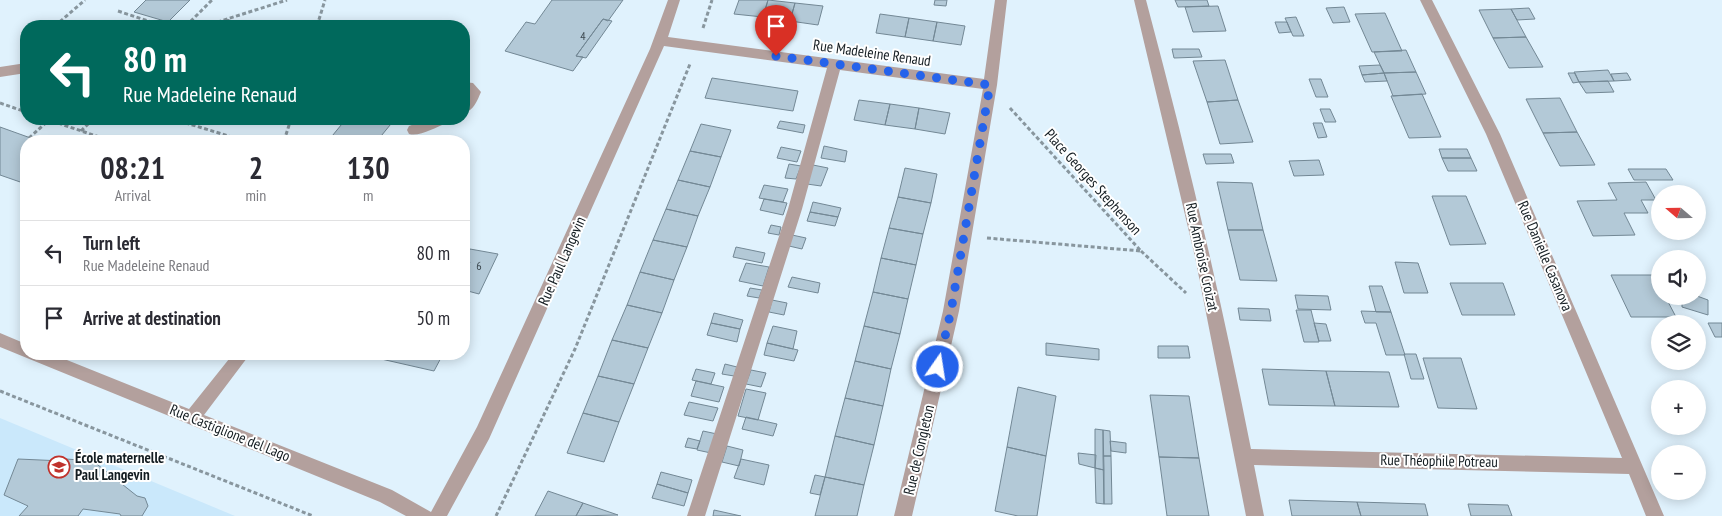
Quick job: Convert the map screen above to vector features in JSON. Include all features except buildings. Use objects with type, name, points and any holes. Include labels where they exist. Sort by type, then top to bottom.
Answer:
[{"type":"street","name":"Rue Paul Langevin","points":[[438,516],[483,433],[660,41],[674,0]]},
{"type":"street","name":"Rue de Congleton","points":[[903,516],[951,311],[990,85],[1001,0]]},
{"type":"street","name":"Rue Ambroise Croizat","points":[[1140,0],[1176,135],[1245,456],[1256,516]]},
{"type":"street","name":"Rue Danielle Casanova","points":[[1426,0],[1493,134],[1655,516]]},
{"type":"street","name":"Rue Madeleine Renaud","points":[[660,41],[990,85]]},
{"type":"street","points":[[696,516],[795,209],[835,64]]},
{"type":"street","points":[[0,72],[20,69]]},
{"type":"street","points":[[470,89],[474,92],[470,101]]},
{"type":"street","points":[[410,135],[417,125]]},
{"type":"street","points":[[0,340],[20,348]]},
{"type":"street","name":"Rue Castiglione del Lago","points":[[49,360],[386,496],[424,516]]},
{"type":"street","points":[[192,418],[237,360]]},
{"type":"street","name":"Rue Théophile Potreau","points":[[1245,456],[1634,466]]},
{"type":"path","points":[[62,20],[84,0]]},
{"type":"path","points":[[192,20],[212,0]]},
{"type":"path","points":[[225,20],[287,0]]},
{"type":"path","points":[[319,20],[324,0]]},
{"type":"path","points":[[496,516],[532,446],[599,296],[698,46],[712,0]]},
{"type":"path","points":[[118,11],[145,20]]},
{"type":"path","name":"Place Georges Stephenson","points":[[990,85],[1141,251]]},
{"type":"path","points":[[0,103],[20,110]]},
{"type":"path","points":[[33,135],[42,125]]},
{"type":"path","points":[[64,125],[90,135]]},
{"type":"path","points":[[81,131],[87,125]]},
{"type":"path","points":[[193,125],[226,135]]},
{"type":"path","name":"Place Georges Stephenson","points":[[964,236],[1141,251]]},
{"type":"path","points":[[1141,251],[1215,320]]},
{"type":"path","points":[[0,391],[313,516]]},
{"type":"shaded area","name":"École maternelle Paul Langevin","points":[[0,418],[235,516],[0,516]]},
{"type":"place","name":"École maternelle Paul Langevin","points":[[59,467]]},
{"type":"route","points":[[776,56],[990,85],[951,311],[938,367]]}]
